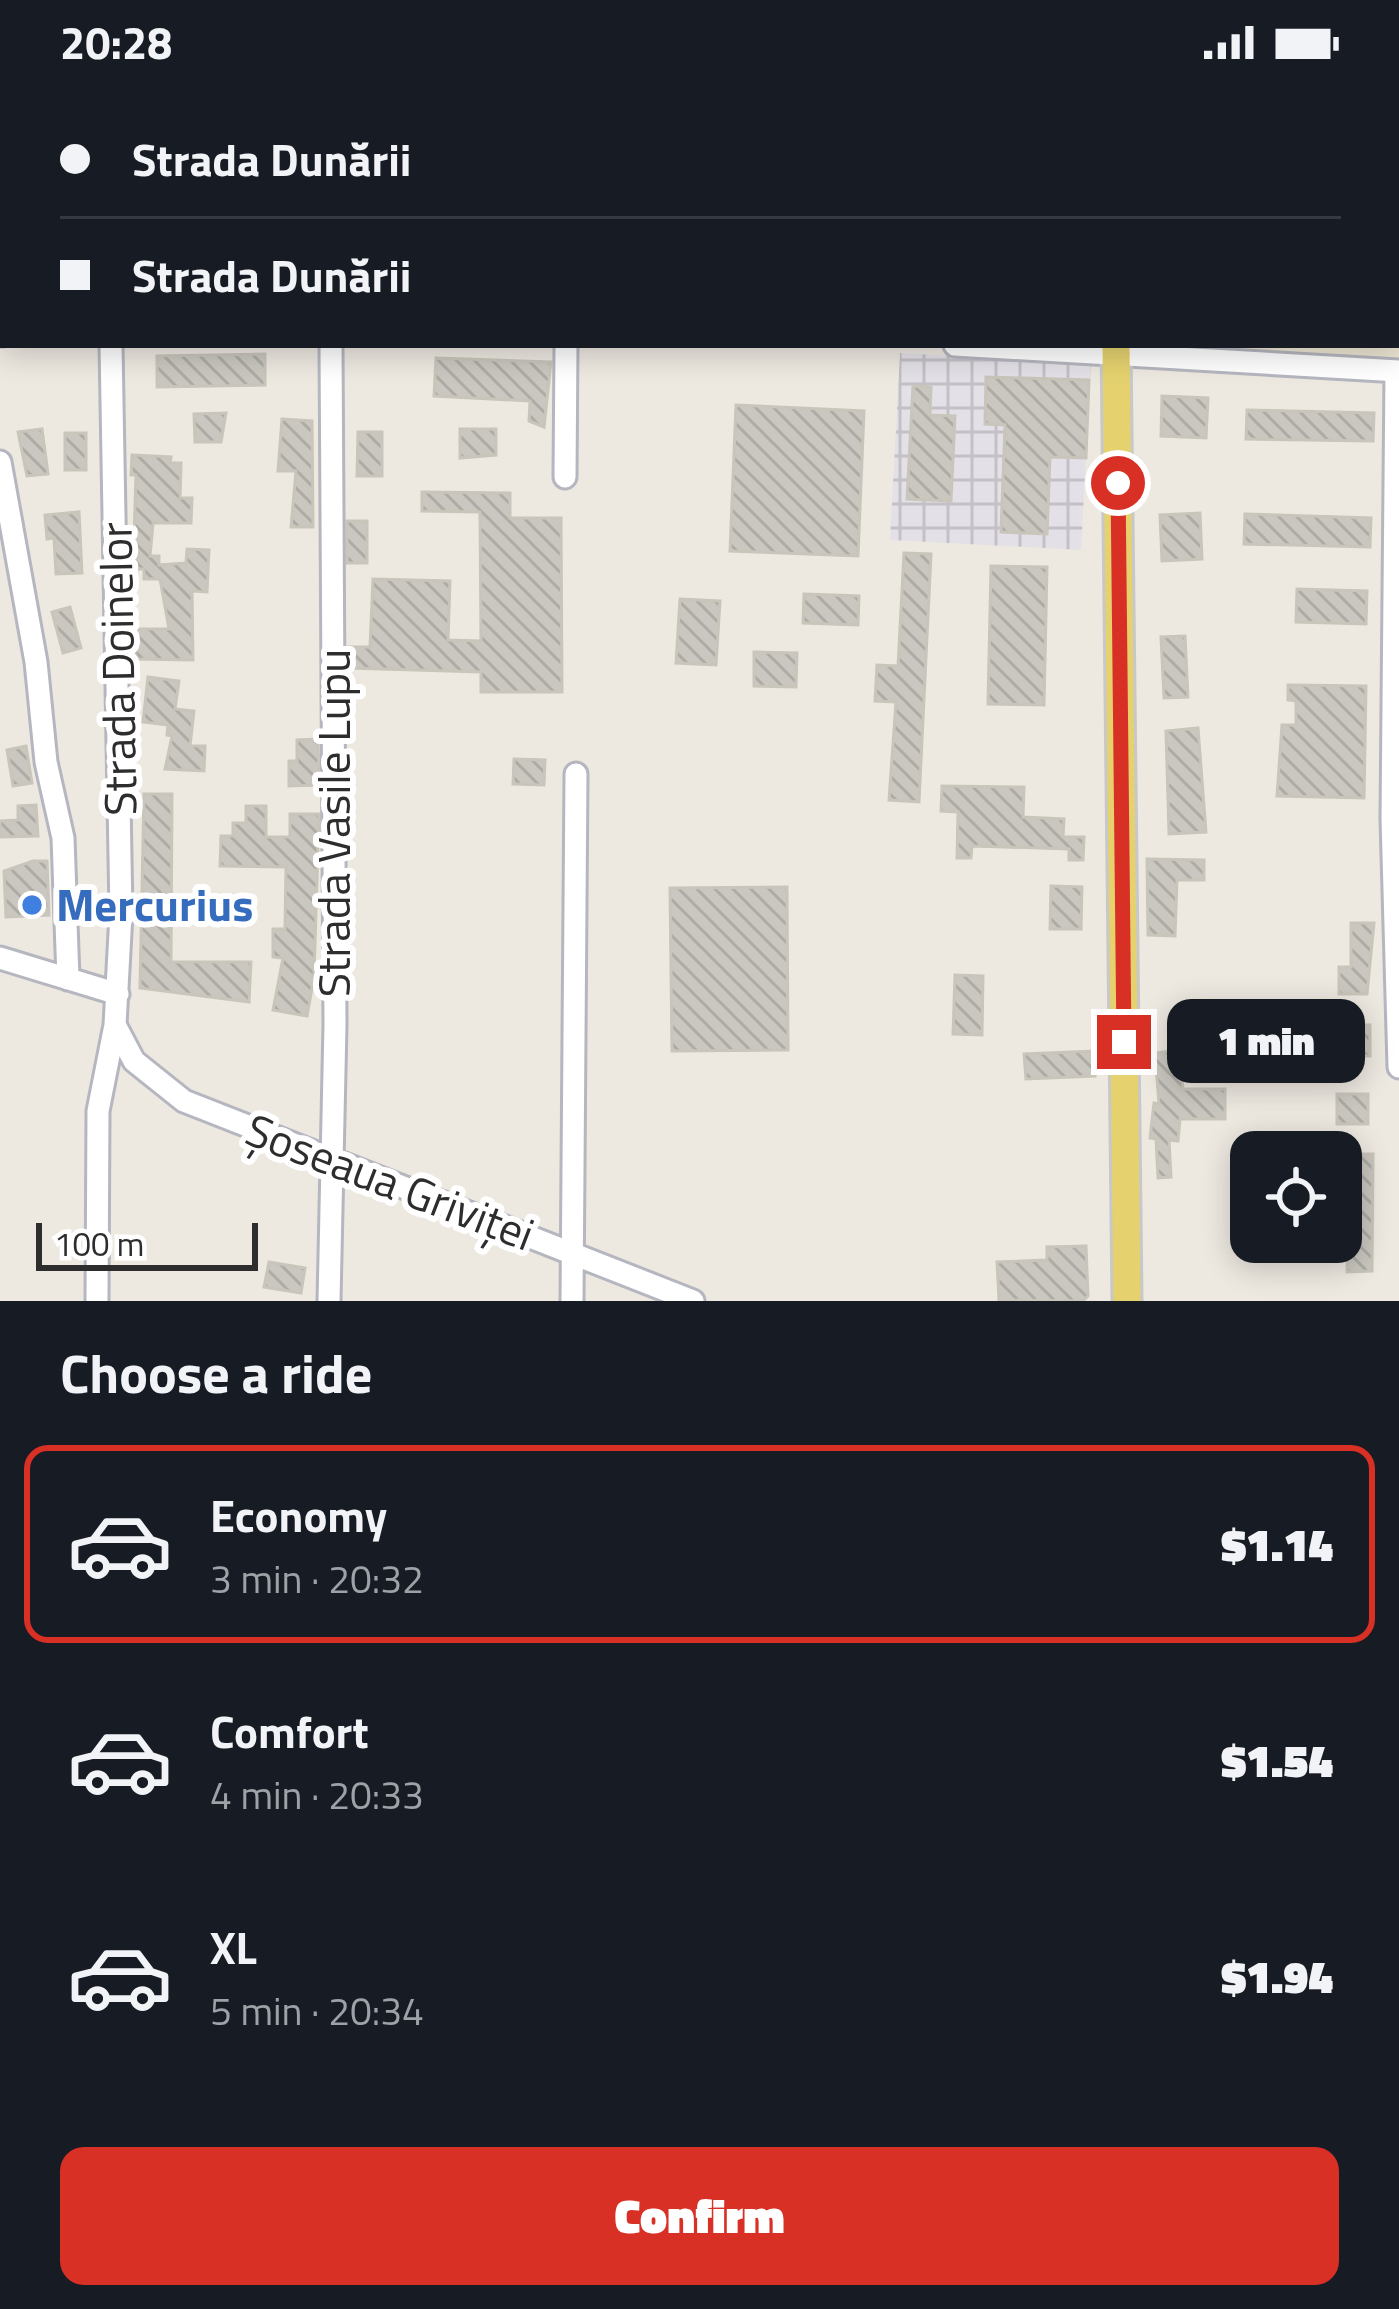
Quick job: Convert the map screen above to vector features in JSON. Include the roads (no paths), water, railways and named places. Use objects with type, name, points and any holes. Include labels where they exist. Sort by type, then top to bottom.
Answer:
[{"type":"main road","points":[[1116,348],[1127,1301]]},
{"type":"street","name":"Strada Doinelor","points":[[97,1301],[98,1111],[118,994],[111,348]]},
{"type":"street","name":"Strada Vasile Lupu","points":[[329,1301],[335,1001],[331,348]]},
{"type":"street","points":[[565,478],[566,348]]},
{"type":"street","points":[[1116,348],[1398,371],[1399,1067]]},
{"type":"street","points":[[0,462],[36,662],[46,762],[63,838],[68,979]]},
{"type":"street","points":[[572,1301],[575,774]]},
{"type":"street","points":[[0,958],[118,994]]},
{"type":"street","name":"Șoseaua Griviţei","points":[[115,1025],[134,1061],[170,1092],[694,1301]]},
{"type":"place","name":"Mercurius","points":[[32,905]]}]
